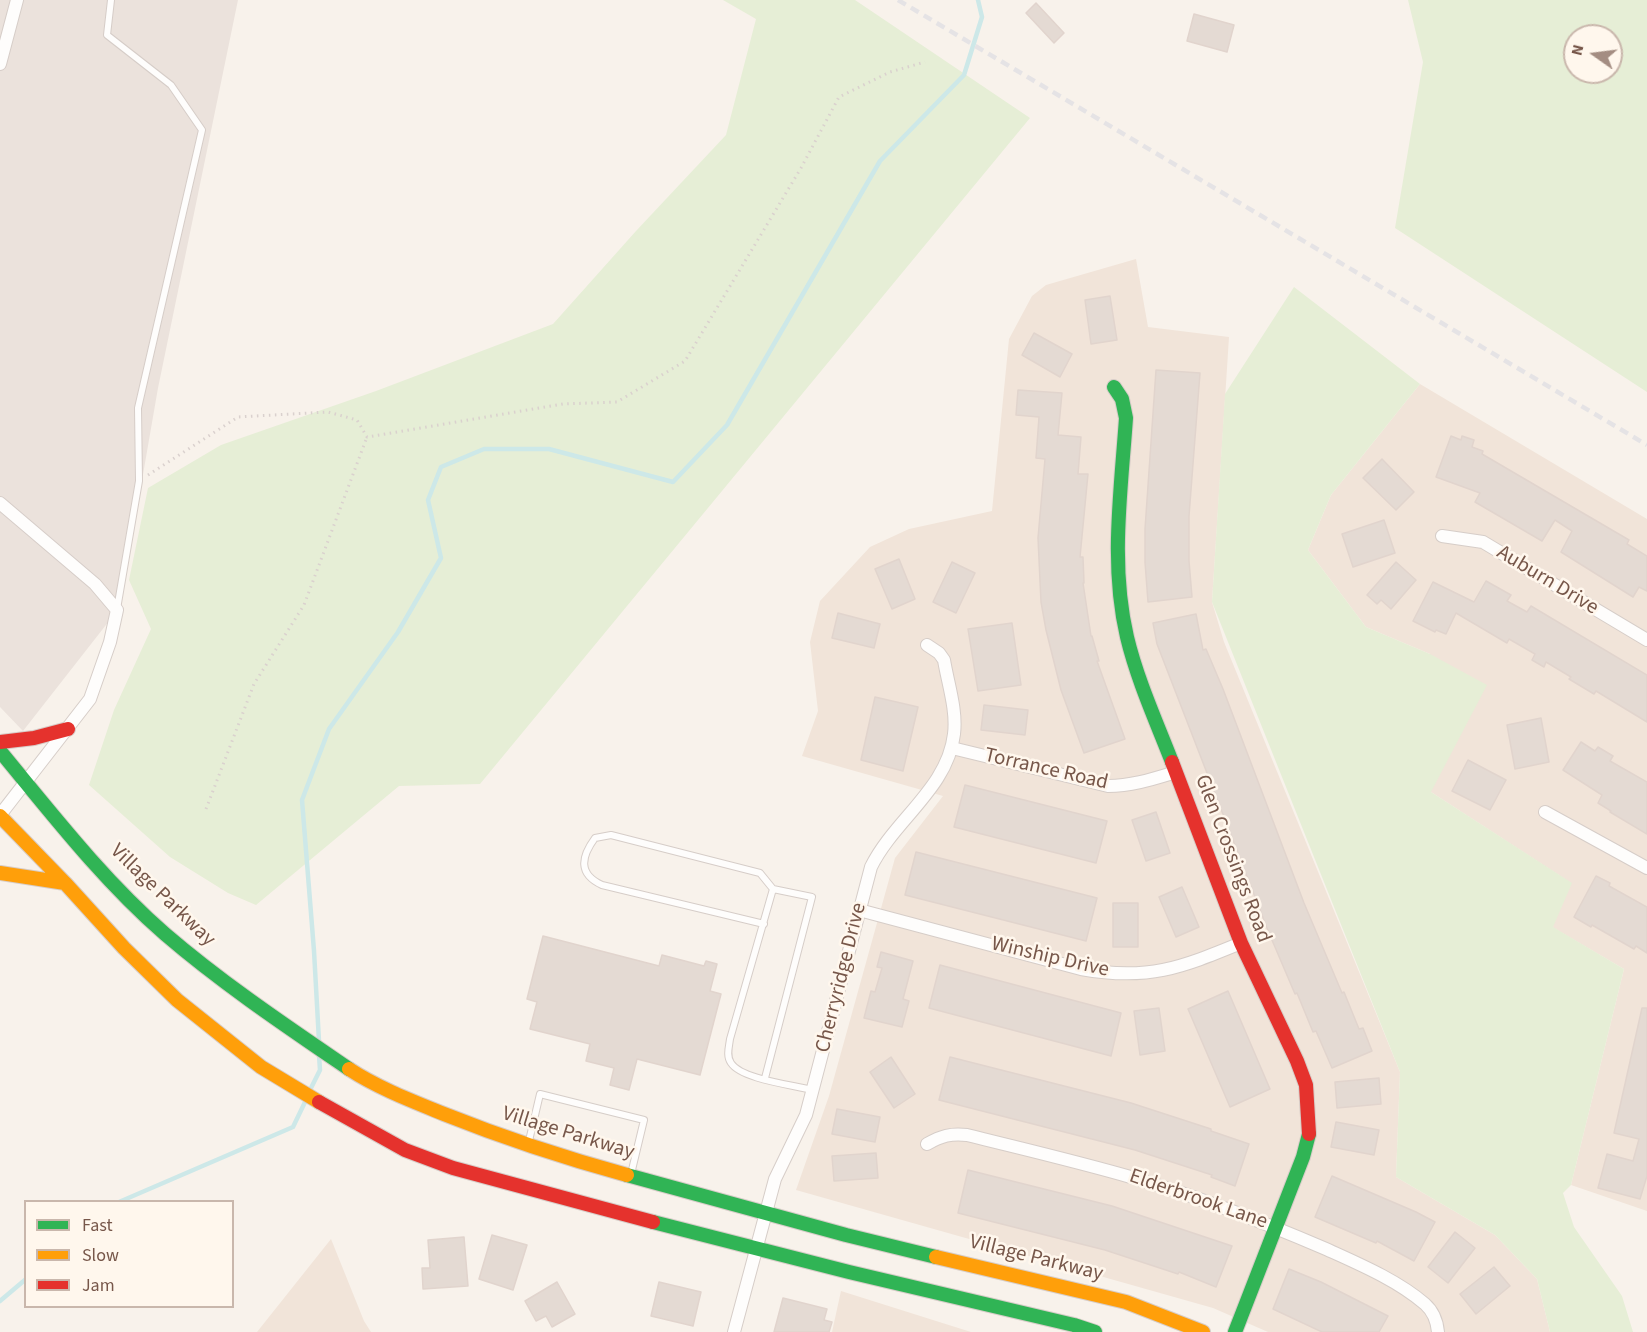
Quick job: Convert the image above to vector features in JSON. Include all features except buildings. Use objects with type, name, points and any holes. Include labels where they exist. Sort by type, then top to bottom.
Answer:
[{"type":"main road","name":"Glen Crossings Road","points":[[1114,387],[1122,399],[1125,418],[1117,540],[1120,596],[1127,638],[1241,943],[1297,1061],[1306,1085],[1309,1132],[1303,1157],[1235,1332]]},
{"type":"main road","points":[[0,742],[21,742],[68,729]]},
{"type":"main road","name":"Village Parkway","points":[[0,751],[120,890],[164,933],[211,971],[360,1076],[400,1096],[492,1133],[630,1176],[846,1234],[1126,1302],[1203,1332]]},
{"type":"main road","points":[[0,816],[124,948],[177,1000],[261,1067],[345,1118],[405,1150],[453,1168],[755,1248],[1095,1332]]},
{"type":"main road","points":[[0,873],[65,883]]},
{"type":"street","points":[[0,64],[17,0]]},
{"type":"street","points":[[0,503],[95,584],[117,610],[110,642],[90,699],[0,816]]},
{"type":"street","name":"Auburn Drive","points":[[1442,536],[1483,542],[1647,640]]},
{"type":"street","name":"Cherryridge Drive","points":[[734,1332],[775,1179],[806,1115],[871,867],[876,857],[935,781],[946,763],[951,748],[954,718],[944,660],[939,653],[927,645]]},
{"type":"street","name":"Torrance Road","points":[[951,748],[1108,786],[1142,783],[1176,772]]},
{"type":"street","points":[[1545,812],[1647,868]]},
{"type":"street","name":"Winship Drive","points":[[859,910],[1107,974],[1136,974],[1166,970],[1192,963],[1241,943]]},
{"type":"street","name":"Elderbrook Lane","points":[[927,1144],[943,1135],[967,1135],[1132,1177],[1181,1192],[1276,1227],[1390,1281],[1425,1304],[1434,1315],[1438,1332]]},
{"type":"lane","points":[[111,0],[107,35],[171,85],[202,130],[138,408],[139,481],[117,610]]},
{"type":"lane","points":[[764,924],[602,885],[591,880],[584,868],[584,852],[595,838],[611,835],[760,873],[773,889],[812,897],[765,1078]]},
{"type":"lane","points":[[773,889],[728,1053],[731,1063],[742,1073],[813,1090]]},
{"type":"lane","points":[[528,1145],[540,1094],[644,1120],[630,1176]]},
{"type":"path","points":[[367,437],[563,404],[617,402],[685,361],[801,168],[839,97],[891,72],[925,62]]},
{"type":"path","points":[[139,481],[238,417],[328,412],[357,420],[367,437]]},
{"type":"path","points":[[206,809],[254,684],[304,605],[367,437]]},
{"type":"shaded area","points":[[0,0],[238,0],[158,388],[120,607],[23,731],[0,707]]},
{"type":"shaded area","points":[[1136,259],[1148,327],[1229,337],[1212,602],[1224,642],[1400,1072],[1396,1177],[1495,1235],[1537,1279],[1550,1332],[1268,1332],[1213,1308],[796,1190],[829,1096],[895,858],[943,796],[802,756],[818,711],[810,642],[820,601],[870,547],[909,529],[992,511],[1009,339],[1032,296],[1046,285]]},
{"type":"shaded area","points":[[1420,384],[1647,519],[1647,1211],[1571,1185],[1624,969],[1552,927],[1571,883],[1431,792],[1430,654],[1366,627],[1308,550],[1331,495]]},
{"type":"shaded area","points":[[331,1239],[364,1321],[371,1332],[257,1332]]},
{"type":"shaded area","points":[[841,1291],[971,1332],[832,1332]]},
{"type":"green space","points":[[723,0],[855,0],[1030,118],[480,784],[399,786],[256,905],[228,893],[170,857],[89,785],[114,710],[151,629],[129,580],[148,488],[221,445],[376,391],[553,324],[726,135],[756,19]]},
{"type":"green space","points":[[1408,0],[1647,0],[1647,392],[1395,228],[1423,62]]},
{"type":"green space","points":[[1294,287],[1420,384],[1331,495],[1308,550],[1366,627],[1430,654],[1487,685],[1431,792],[1572,883],[1553,927],[1624,969],[1571,1185],[1563,1193],[1574,1227],[1622,1296],[1633,1332],[1550,1332],[1537,1279],[1495,1235],[1396,1177],[1400,1072],[1212,602],[1225,394]]},
{"type":"waterway","points":[[319,1041],[302,800],[329,729],[398,632],[441,558],[428,500],[441,467],[484,449],[549,449],[673,482],[727,425],[880,161],[964,75],[982,17],[978,0]]},
{"type":"waterway","points":[[309,1092],[320,1070],[319,1055]]},
{"type":"waterway","points":[[124,1200],[293,1127],[306,1100]]},
{"type":"waterway","points":[[0,1301],[24,1281]]},
{"type":"railway","points":[[898,0],[1647,445]]},
{"type":"traffic: fast","points":[[1114,387],[1122,399],[1126,418],[1118,528],[1122,610],[1136,668],[1172,762]]},
{"type":"traffic: fast","points":[[0,751],[99,869],[165,934],[232,987],[349,1069]]},
{"type":"traffic: fast","points":[[1235,1332],[1303,1157],[1309,1134]]},
{"type":"traffic: fast","points":[[627,1175],[846,1235],[936,1257]]},
{"type":"traffic: fast","points":[[653,1222],[1095,1332]]},
{"type":"traffic: slow","points":[[0,816],[124,948],[177,1000],[261,1067],[319,1102]]},
{"type":"traffic: slow","points":[[0,873],[65,883]]},
{"type":"traffic: slow","points":[[349,1069],[395,1094],[467,1123],[581,1162],[627,1175]]},
{"type":"traffic: slow","points":[[936,1257],[1126,1302],[1203,1332]]},
{"type":"traffic: jam","points":[[0,742],[34,738],[68,729]]},
{"type":"traffic: jam","points":[[1172,762],[1241,943],[1297,1061],[1306,1085],[1309,1134]]},
{"type":"traffic: jam","points":[[319,1102],[405,1150],[453,1168],[653,1222]]}]
